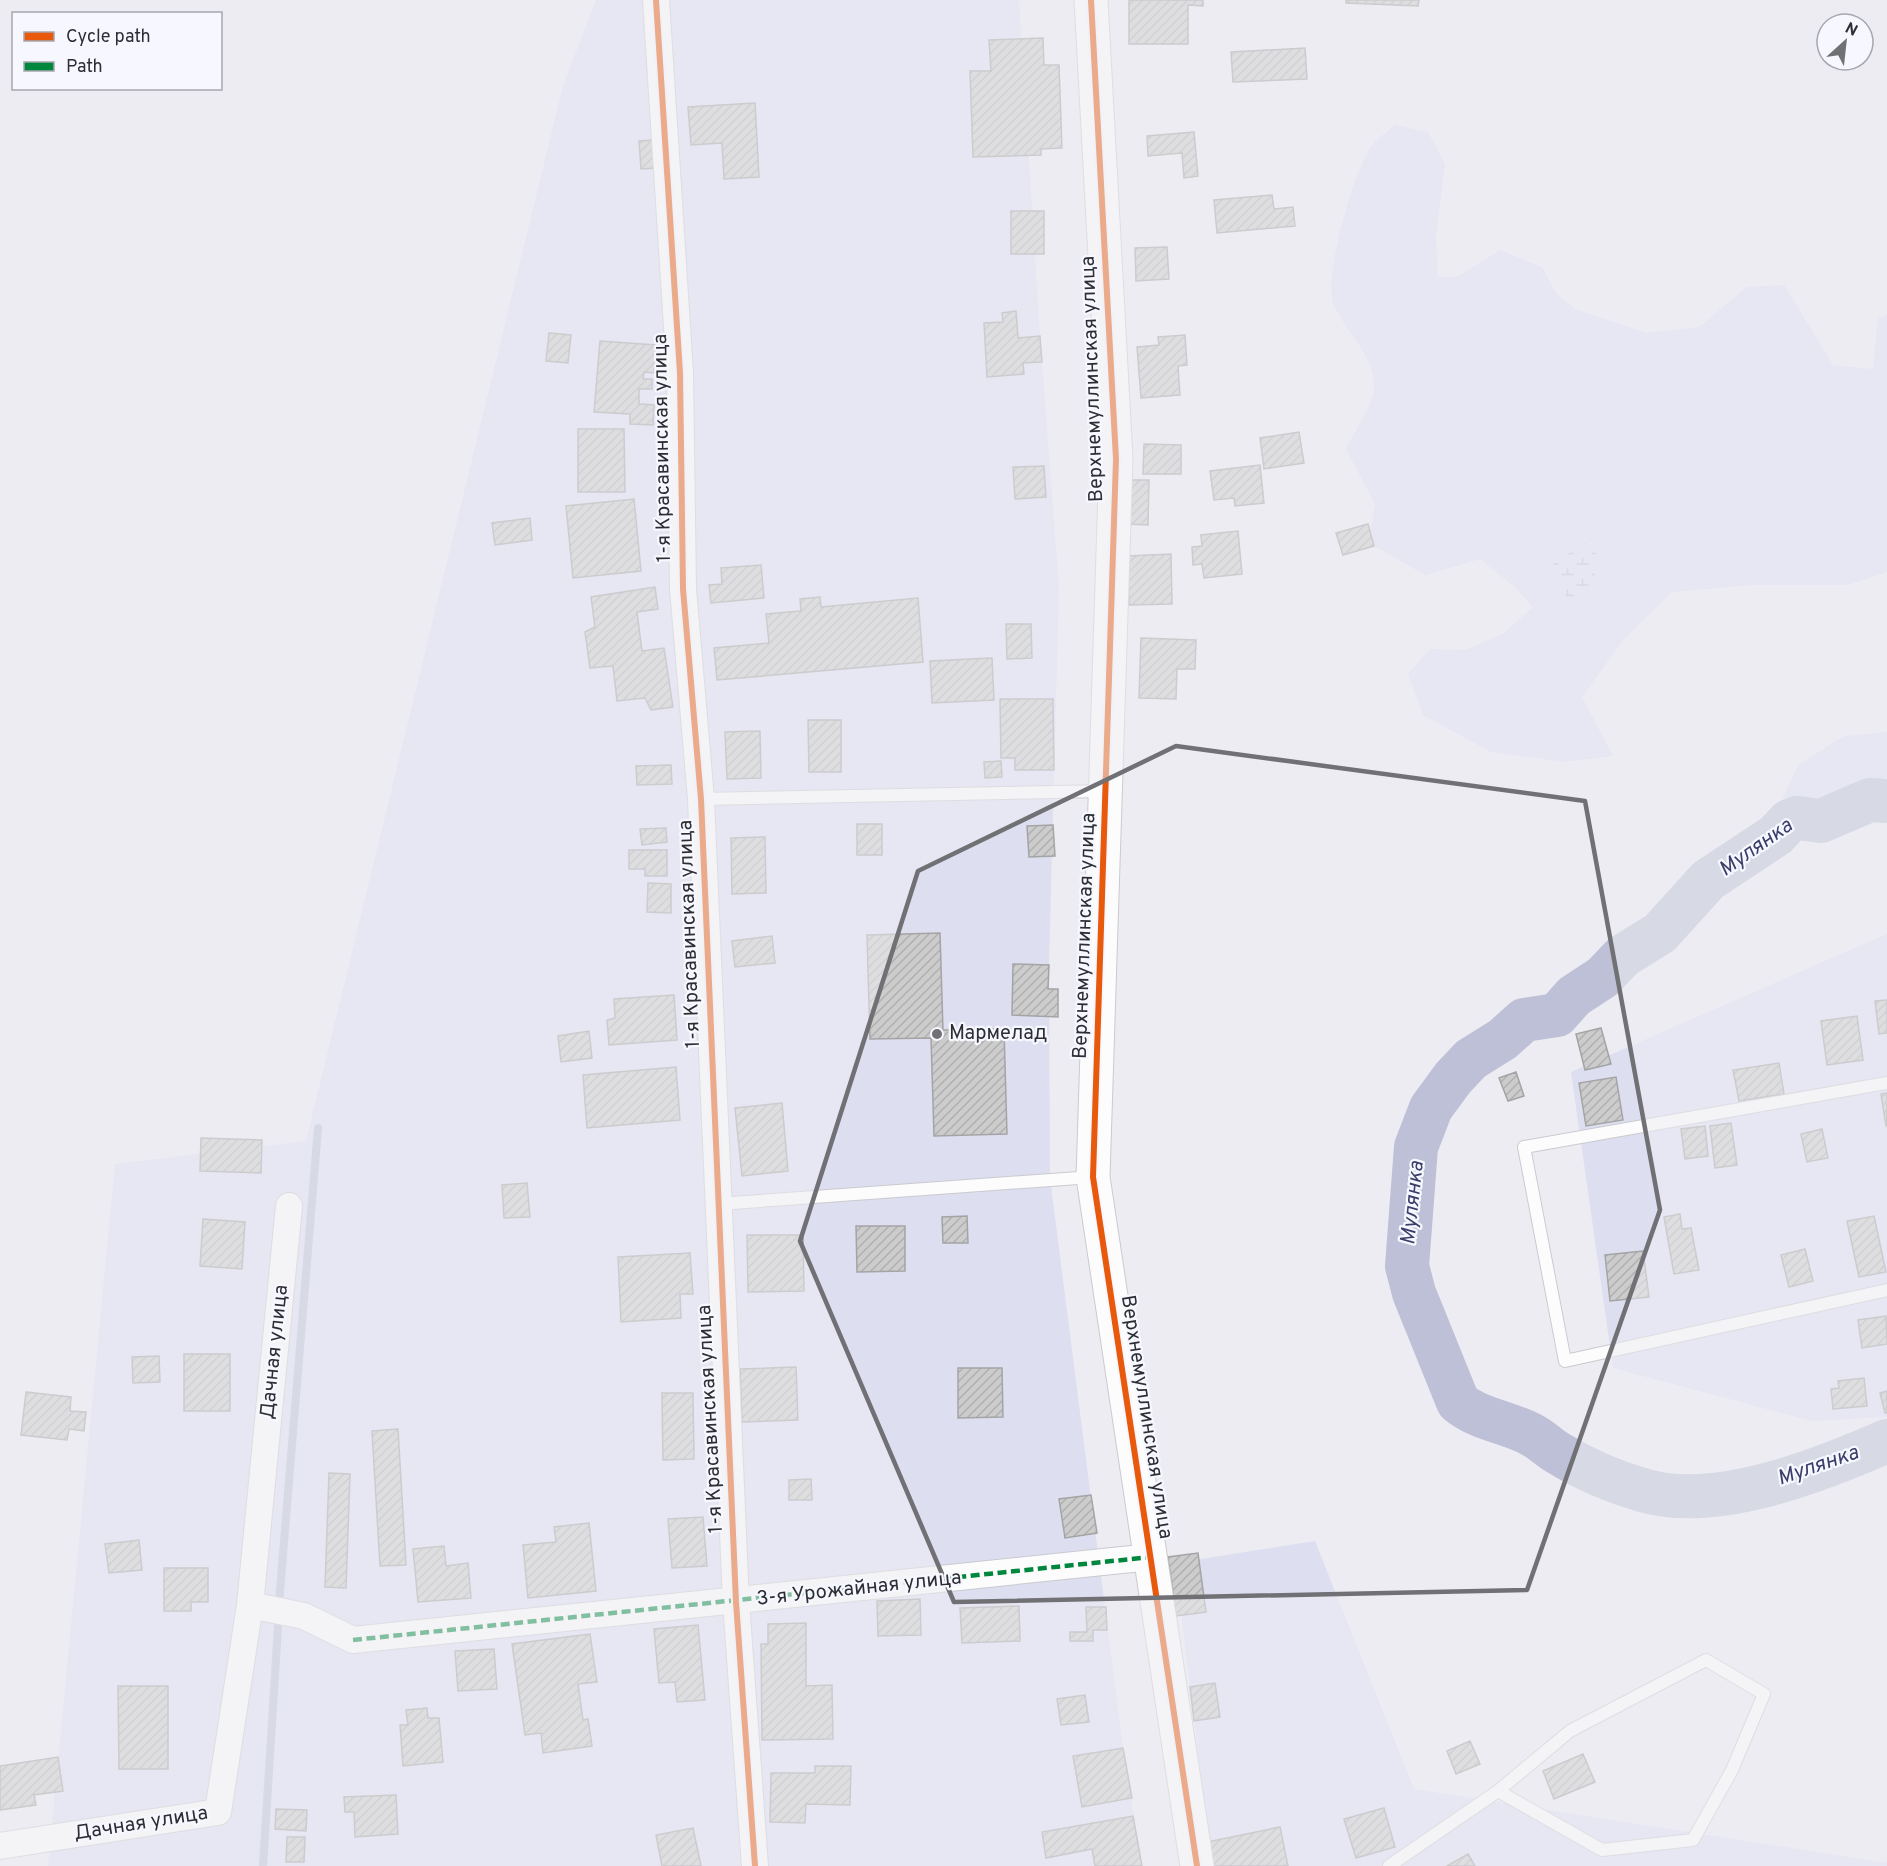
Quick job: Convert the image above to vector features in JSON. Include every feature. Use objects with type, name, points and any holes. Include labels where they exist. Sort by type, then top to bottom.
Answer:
[{"type":"street","name":"1-я Красавинская улица","points":[[656,0],[680,373],[683,589],[700,799],[736,1602],[755,1866]]},
{"type":"street","name":"Верхнемуллинская улица","points":[[1091,0],[1116,459],[1093,1177],[1197,1866]]},
{"type":"street","name":"Дачная улица","points":[[0,1846],[218,1812],[250,1605],[289,1206]]},
{"type":"street","name":"3-я Урожайная улица","points":[[250,1605],[304,1616],[353,1640],[736,1602],[1150,1557]]},
{"type":"lane","points":[[700,799],[1106,791]]},
{"type":"lane","points":[[1887,1083],[1524,1147],[1565,1361],[1887,1290]]},
{"type":"lane","points":[[718,1204],[1093,1177]]},
{"type":"lane","points":[[1389,1866],[1498,1791],[1570,1731],[1706,1660],[1764,1694],[1732,1770],[1693,1840],[1602,1850],[1498,1791]]},
{"type":"highlighted area","points":[[1176,746],[1585,801],[1660,1210],[1527,1590],[954,1602],[800,1241],[918,871]]},
{"type":"green space","points":[[596,0],[1019,0],[1040,336],[1059,588],[1049,965],[1050,1178],[1123,1748],[1142,1866],[48,1866],[115,1164],[306,1141],[563,86]]},
{"type":"green space","points":[[1395,125],[1428,132],[1445,164],[1436,236],[1438,277],[1457,277],[1500,250],[1542,267],[1556,293],[1575,309],[1647,333],[1699,327],[1747,287],[1784,285],[1833,365],[1873,369],[1878,319],[1887,314],[1887,572],[1848,585],[1753,585],[1672,592],[1624,639],[1582,697],[1613,756],[1564,762],[1491,752],[1423,715],[1408,674],[1430,649],[1465,650],[1503,634],[1533,607],[1517,589],[1480,559],[1425,575],[1368,542],[1375,504],[1346,449],[1373,397],[1374,379],[1366,356],[1334,305],[1331,291],[1336,248],[1342,222],[1358,174],[1374,143]]},
{"type":"green space","points":[[1585,543],[1596,553],[1594,582],[1576,606],[1559,589],[1553,563]]},
{"type":"green space","points":[[1887,732],[1887,778],[1874,782],[1822,811],[1809,812],[1796,809],[1783,798],[1798,765],[1844,736]]},
{"type":"green space","points":[[1887,934],[1887,1417],[1812,1421],[1613,1368],[1571,1072]]},
{"type":"green space","points":[[1315,1541],[1414,1789],[1887,1863],[1887,1866],[1212,1866],[1175,1563]]},
{"type":"building","points":[[1129,0],[1203,0],[1203,6],[1188,5],[1188,44],[1129,44]]},
{"type":"building","points":[[1346,0],[1419,0],[1418,6],[1346,3]]},
{"type":"building","points":[[1043,38],[1044,65],[1059,65],[1062,148],[1041,149],[1041,155],[973,157],[970,71],[991,71],[989,40]]},
{"type":"building","points":[[1305,48],[1307,79],[1233,82],[1231,52]]},
{"type":"building","points":[[755,103],[759,177],[724,179],[722,143],[691,145],[688,107]]},
{"type":"building","points":[[1194,132],[1198,176],[1184,178],[1182,153],[1148,156],[1147,136]]},
{"type":"building","points":[[655,140],[657,168],[641,169],[639,141]]},
{"type":"building","points":[[1272,195],[1274,209],[1293,207],[1295,226],[1217,233],[1214,200]]},
{"type":"building","points":[[1011,211],[1044,211],[1044,254],[1011,254]]},
{"type":"building","points":[[1167,247],[1169,279],[1136,281],[1135,248]]},
{"type":"building","points":[[1016,311],[1018,338],[1040,336],[1042,362],[1023,363],[1024,374],[987,377],[984,323],[1003,322],[1002,313]]},
{"type":"building","points":[[549,333],[571,335],[568,363],[546,361]]},
{"type":"building","points":[[1185,335],[1187,365],[1178,366],[1180,395],[1141,398],[1137,347],[1159,345],[1158,337]]},
{"type":"building","points":[[600,341],[656,345],[654,373],[644,372],[643,379],[652,379],[652,389],[639,389],[639,404],[654,405],[653,425],[630,424],[630,414],[594,412]]},
{"type":"building","points":[[578,429],[624,429],[625,492],[578,492]]},
{"type":"building","points":[[1299,432],[1304,463],[1264,469],[1260,438]]},
{"type":"building","points":[[1144,444],[1181,445],[1181,474],[1143,474]]},
{"type":"building","points":[[1260,465],[1264,503],[1235,506],[1234,498],[1214,500],[1210,471]]},
{"type":"building","points":[[1044,466],[1046,497],[1015,499],[1013,467]]},
{"type":"building","points":[[1127,480],[1149,480],[1148,525],[1126,524]]},
{"type":"building","points":[[634,499],[641,571],[573,578],[566,506]]},
{"type":"building","points":[[530,518],[532,540],[495,545],[492,523]]},
{"type":"building","points":[[1368,524],[1374,546],[1343,555],[1336,533]]},
{"type":"building","points":[[1238,531],[1242,574],[1204,578],[1202,564],[1193,565],[1192,547],[1202,546],[1201,535]]},
{"type":"building","points":[[1171,554],[1172,604],[1129,605],[1127,556]]},
{"type":"building","points":[[761,565],[764,598],[711,603],[709,585],[722,584],[721,568]]},
{"type":"building","points":[[655,587],[658,609],[637,612],[642,651],[664,648],[673,707],[651,710],[645,698],[617,701],[613,666],[590,668],[585,632],[595,627],[591,597]]},
{"type":"building","points":[[820,597],[821,607],[918,598],[923,662],[717,680],[714,648],[769,643],[766,614],[801,611],[800,599]]},
{"type":"building","points":[[1006,624],[1031,624],[1032,658],[1007,659]]},
{"type":"building","points":[[1141,638],[1196,640],[1195,669],[1177,669],[1176,699],[1139,698]]},
{"type":"building","points":[[992,658],[994,700],[932,703],[930,661]]},
{"type":"building","points":[[1000,699],[1053,699],[1054,770],[1015,770],[1015,758],[1001,758]]},
{"type":"building","points":[[808,720],[841,720],[841,772],[809,772]]},
{"type":"building","points":[[760,731],[761,778],[727,779],[725,732]]},
{"type":"building","points":[[1001,761],[1002,777],[985,778],[984,762]]},
{"type":"building","points":[[671,765],[672,784],[637,785],[636,766]]},
{"type":"building","points":[[857,824],[882,824],[882,855],[857,855]]},
{"type":"building","points":[[1053,825],[1055,856],[1029,857],[1027,826]]},
{"type":"building","points":[[666,828],[667,842],[642,845],[640,829]]},
{"type":"building","points":[[765,837],[766,893],[732,894],[731,838]]},
{"type":"building","points":[[629,850],[667,850],[667,876],[645,876],[645,869],[629,869]]},
{"type":"building","points":[[648,883],[671,884],[671,913],[647,912]]},
{"type":"building","name":"Мармелад","points":[[940,933],[943,1030],[1004,1029],[1007,1134],[934,1136],[931,1038],[870,1039],[867,935]]},
{"type":"building","points":[[772,936],[775,963],[735,967],[732,941]]},
{"type":"building","points":[[1013,964],[1049,965],[1048,989],[1058,989],[1058,1017],[1012,1015]]},
{"type":"building","points":[[674,995],[677,1040],[609,1045],[607,1020],[615,1018],[614,999]]},
{"type":"building","points":[[1887,1000],[1887,1033],[1879,1034],[1875,1001]]},
{"type":"building","points":[[1857,1016],[1863,1060],[1827,1065],[1821,1021]]},
{"type":"building","points":[[1601,1028],[1611,1064],[1585,1070],[1576,1034]]},
{"type":"building","points":[[589,1031],[592,1058],[561,1062],[558,1036]]},
{"type":"building","points":[[1779,1063],[1784,1094],[1739,1101],[1733,1070]]},
{"type":"building","points":[[676,1067],[680,1120],[587,1128],[583,1075]]},
{"type":"building","points":[[1516,1072],[1524,1096],[1508,1101],[1499,1078]]},
{"type":"building","points":[[1616,1077],[1623,1120],[1586,1126],[1579,1083]]},
{"type":"building","points":[[1887,1093],[1887,1125],[1886,1126],[1881,1094]]},
{"type":"building","points":[[782,1103],[788,1171],[742,1176],[735,1108]]},
{"type":"building","points":[[1731,1123],[1737,1165],[1715,1168],[1710,1126]]},
{"type":"building","points":[[1705,1126],[1708,1156],[1685,1159],[1681,1129]]},
{"type":"building","points":[[1822,1129],[1828,1158],[1807,1162],[1801,1134]]},
{"type":"building","points":[[201,1138],[262,1140],[261,1173],[200,1171]]},
{"type":"building","points":[[527,1183],[530,1217],[504,1218],[502,1185]]},
{"type":"building","points":[[1680,1214],[1682,1229],[1691,1228],[1699,1270],[1674,1274],[1664,1217]]},
{"type":"building","points":[[967,1216],[968,1243],[943,1243],[942,1217]]},
{"type":"building","points":[[1874,1216],[1886,1272],[1859,1277],[1847,1221]]},
{"type":"building","points":[[203,1219],[245,1222],[242,1269],[200,1266]]},
{"type":"building","points":[[856,1226],[905,1226],[905,1271],[857,1272]]},
{"type":"building","points":[[747,1235],[803,1235],[804,1291],[748,1292]]},
{"type":"building","points":[[1805,1249],[1813,1281],[1789,1287],[1781,1255]]},
{"type":"building","points":[[1643,1251],[1649,1297],[1610,1301],[1605,1255]]},
{"type":"building","points":[[690,1253],[693,1294],[680,1294],[681,1318],[621,1322],[618,1257]]},
{"type":"building","points":[[1886,1316],[1887,1344],[1862,1348],[1858,1320]]},
{"type":"building","points":[[184,1354],[230,1354],[230,1411],[184,1411]]},
{"type":"building","points":[[159,1356],[160,1382],[133,1383],[132,1357]]},
{"type":"building","points":[[796,1367],[798,1420],[742,1422],[740,1369]]},
{"type":"building","points":[[958,1368],[1002,1368],[1003,1417],[958,1418]]},
{"type":"building","points":[[1864,1378],[1867,1406],[1833,1409],[1831,1389],[1839,1388],[1838,1381]]},
{"type":"building","points":[[1887,1391],[1887,1413],[1885,1413],[1880,1393]]},
{"type":"building","points":[[26,1392],[71,1397],[70,1411],[86,1412],[84,1431],[69,1429],[67,1440],[21,1435]]},
{"type":"building","points":[[662,1393],[693,1393],[694,1459],[663,1460]]},
{"type":"building","points":[[398,1429],[406,1565],[380,1566],[372,1431]]},
{"type":"building","points":[[329,1473],[350,1474],[346,1588],[325,1587]]},
{"type":"building","points":[[811,1479],[812,1500],[789,1500],[789,1480]]},
{"type":"building","points":[[1091,1495],[1097,1533],[1065,1538],[1059,1499]]},
{"type":"building","points":[[703,1517],[707,1566],[672,1568],[668,1519]]},
{"type":"building","points":[[589,1523],[596,1591],[528,1598],[523,1545],[556,1542],[554,1527]]},
{"type":"building","points":[[139,1540],[142,1570],[109,1573],[105,1544]]},
{"type":"building","points":[[444,1546],[446,1566],[468,1563],[471,1598],[418,1602],[413,1549]]},
{"type":"building","points":[[1198,1553],[1206,1612],[1176,1616],[1168,1557]]},
{"type":"building","points":[[164,1568],[208,1568],[208,1602],[191,1602],[191,1611],[164,1611]]},
{"type":"building","points":[[920,1599],[921,1635],[878,1636],[877,1601]]},
{"type":"building","points":[[1019,1606],[1020,1641],[962,1643],[960,1608]]},
{"type":"building","points":[[1086,1607],[1106,1607],[1107,1630],[1093,1630],[1093,1641],[1070,1641],[1070,1632],[1087,1632]]},
{"type":"building","points":[[806,1623],[806,1686],[832,1685],[833,1739],[762,1740],[761,1644],[768,1644],[768,1624]]},
{"type":"building","points":[[698,1625],[705,1700],[677,1702],[675,1682],[659,1683],[654,1629]]},
{"type":"building","points":[[590,1634],[597,1682],[578,1684],[583,1720],[588,1719],[592,1746],[543,1753],[541,1733],[525,1735],[512,1644]]},
{"type":"building","points":[[494,1649],[497,1689],[458,1691],[455,1651]]},
{"type":"building","points":[[1215,1683],[1220,1717],[1194,1721],[1190,1687]]},
{"type":"building","points":[[118,1686],[168,1686],[168,1769],[119,1769]]},
{"type":"building","points":[[1085,1695],[1089,1722],[1061,1725],[1057,1699]]},
{"type":"building","points":[[427,1708],[428,1718],[439,1718],[443,1762],[403,1766],[400,1725],[408,1725],[406,1710]]},
{"type":"building","points":[[1470,1741],[1480,1764],[1456,1774],[1447,1751]]},
{"type":"building","points":[[1123,1748],[1132,1798],[1082,1807],[1073,1756]]},
{"type":"building","points":[[1583,1754],[1595,1782],[1554,1799],[1543,1771]]},
{"type":"building","points":[[58,1757],[63,1791],[34,1795],[36,1805],[0,1810],[0,1766]]},
{"type":"building","points":[[815,1766],[851,1766],[850,1805],[806,1804],[805,1823],[770,1822],[771,1773],[815,1773]]},
{"type":"building","points":[[396,1795],[398,1834],[355,1837],[354,1812],[345,1812],[344,1797]]},
{"type":"building","points":[[1384,1808],[1395,1847],[1356,1858],[1344,1819]]},
{"type":"building","points":[[276,1809],[307,1810],[306,1831],[275,1829]]},
{"type":"building","points":[[1133,1816],[1142,1866],[1095,1866],[1092,1849],[1046,1858],[1042,1832]]},
{"type":"building","points":[[1280,1827],[1288,1866],[1212,1866],[1207,1842]]},
{"type":"building","points":[[693,1828],[701,1866],[662,1866],[656,1835]]},
{"type":"building","points":[[287,1837],[305,1837],[304,1862],[286,1862]]},
{"type":"building","points":[[1468,1854],[1475,1866],[1447,1866]]},
{"type":"waterway","name":"Мулянка","points":[[1887,801],[1870,800],[1821,821],[1797,818],[1789,821],[1776,835],[1708,880],[1660,933],[1623,956],[1603,977],[1574,996],[1557,1015],[1524,1020],[1503,1039],[1471,1059],[1453,1078],[1431,1108],[1416,1147],[1407,1266],[1414,1293],[1458,1402],[1475,1413],[1532,1435],[1579,1465],[1624,1484],[1674,1496],[1705,1496],[1736,1492],[1801,1475],[1887,1441]]},
{"type":"waterway","points":[[279,1603],[318,1128]]},
{"type":"waterway","points":[[263,1866],[278,1626]]},
{"type":"marked path","points":[[353,1640],[1151,1557]]},
{"type":"cycle path","points":[[656,0],[680,373],[683,589],[701,799],[736,1602],[755,1866]]},
{"type":"cycle path","points":[[1091,0],[1116,459],[1093,1177],[1197,1866]]},
{"type":"place","name":"Мармелад","points":[[937,1034]]}]
